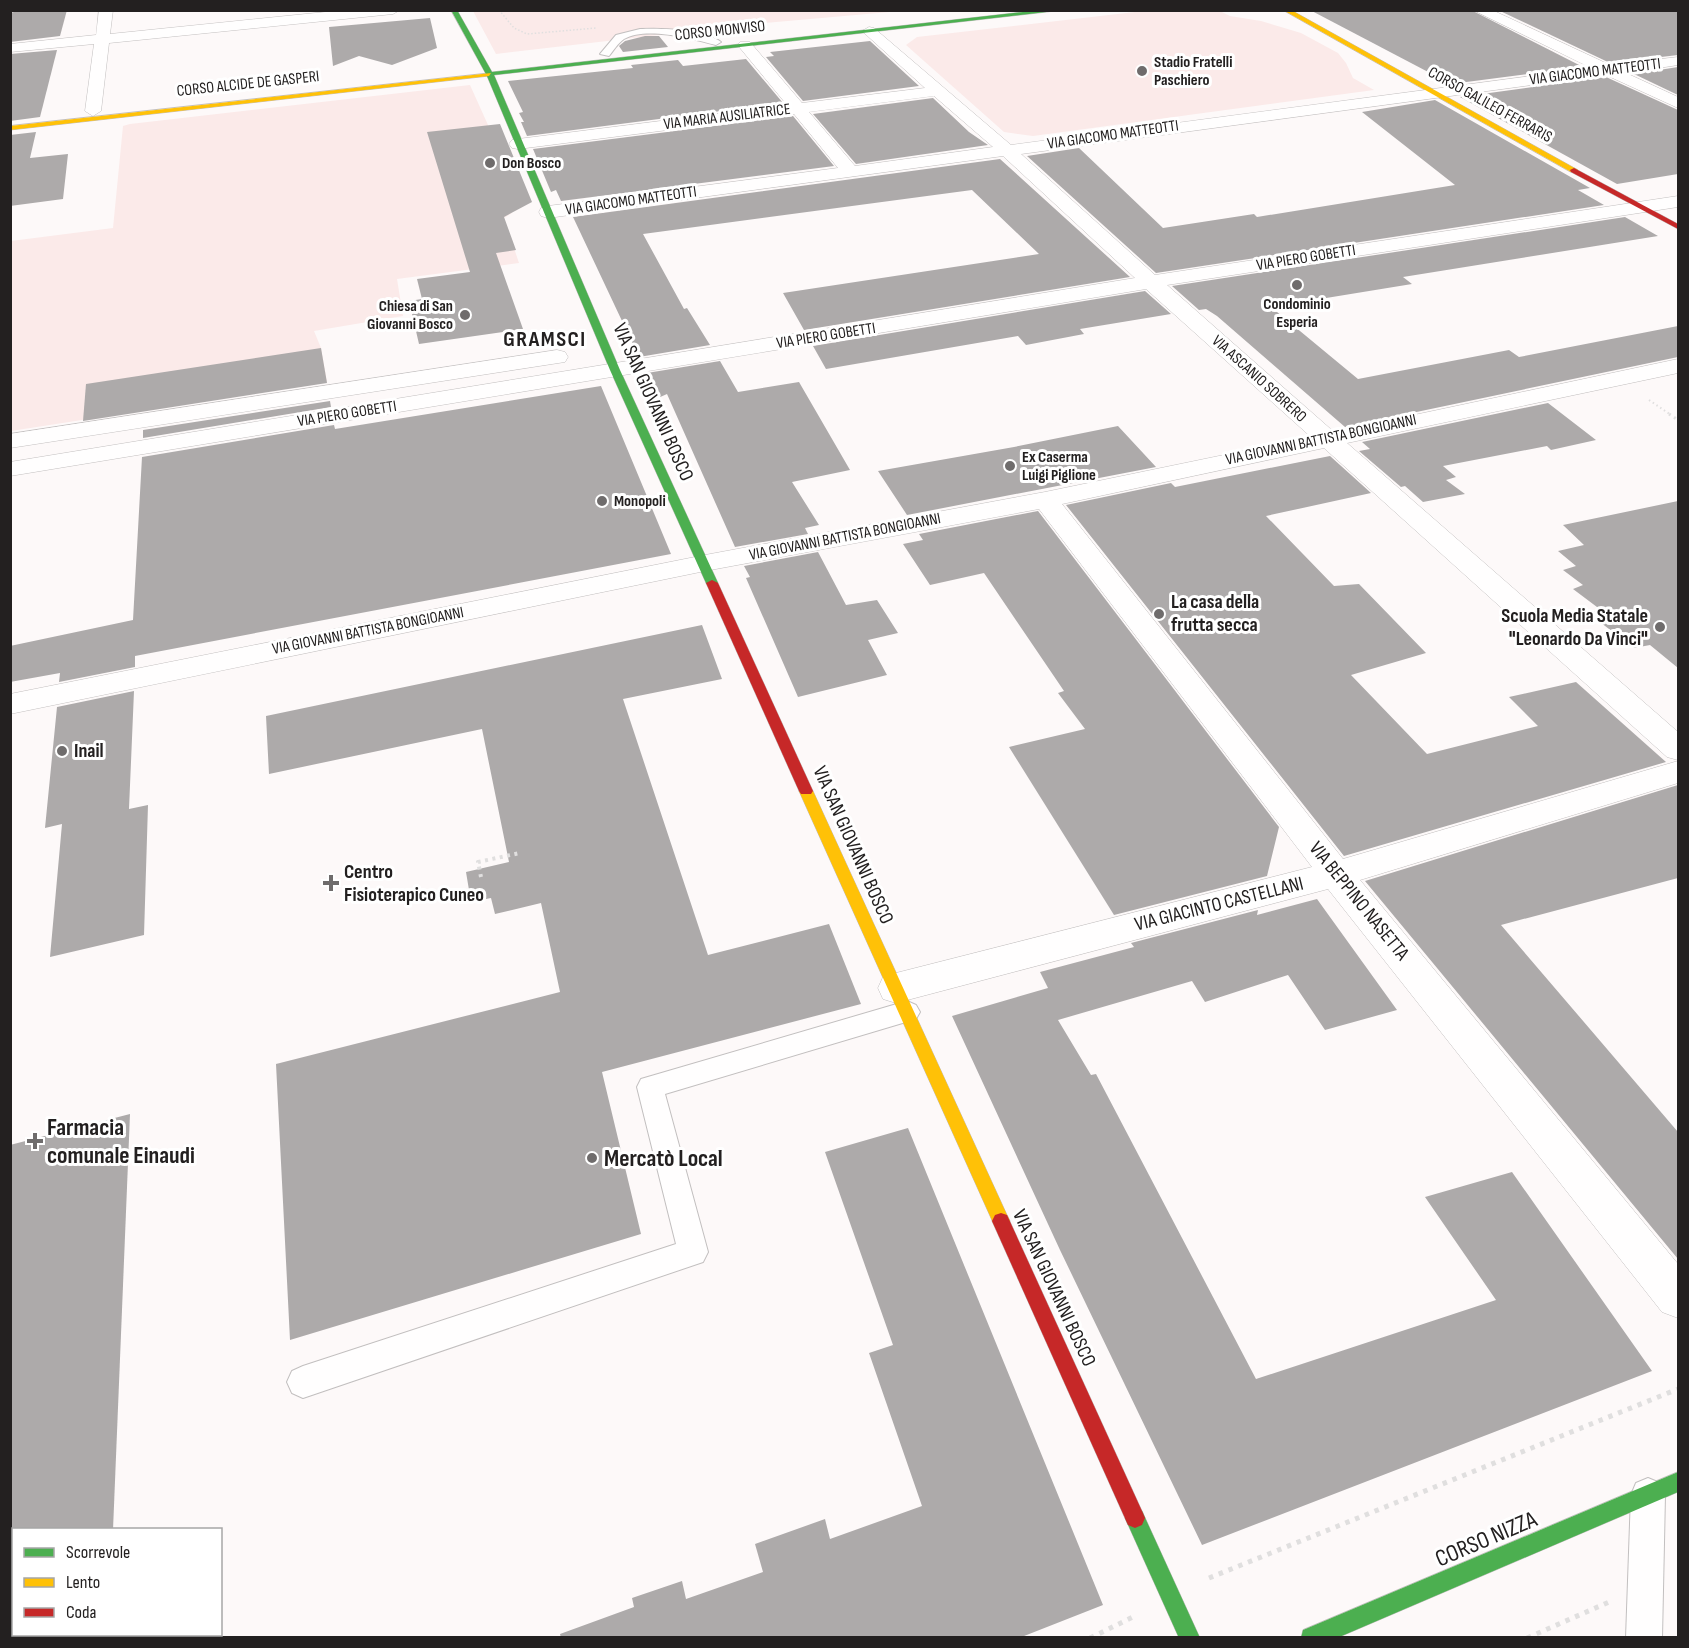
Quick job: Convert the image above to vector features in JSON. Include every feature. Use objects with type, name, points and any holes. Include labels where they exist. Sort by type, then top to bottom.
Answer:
[{"type":"main road","name":"VIA SAN GIOVANNI BOSCO","points":[[454,10],[488,70],[611,360],[705,563],[1190,1638]]},
{"type":"main road","name":"CORSO MONVISO","points":[[488,70],[605,54],[1012,10]]},
{"type":"main road","name":"CORSO MONVISO","points":[[488,70],[745,45],[1061,10]]},
{"type":"main road","name":"CORSO GALILEO FERRARIS","points":[[1286,10],[1678,227]]},
{"type":"main road","name":"CORSO ALCIDE DE GASPERI","points":[[10,120],[488,70]]},
{"type":"main road","name":"CORSO ALCIDE DE GASPERI","points":[[10,128],[488,70]]},
{"type":"main road","name":"CORSO NIZZA","points":[[1311,1638],[1678,1482]]},
{"type":"street","points":[[93,111],[106,10]]},
{"type":"street","points":[[10,48],[393,10]]},
{"type":"street","points":[[1480,10],[1678,103]]},
{"type":"street","name":"VIA ASCANIO SOBRERO","points":[[869,31],[1005,149],[1327,439],[1678,749]]},
{"type":"street","points":[[745,45],[850,171]]},
{"type":"street","name":"VIA GIACOMO MATTEOTTI","points":[[548,212],[1005,149],[1678,61]]},
{"type":"street","name":"VIA MARIA AUSILIATRICE","points":[[518,141],[933,88]]},
{"type":"street","points":[[1577,196],[1645,185]]},
{"type":"street","name":"VIA PIERO GOBETTI","points":[[10,469],[611,360],[1142,274],[1678,201]]},
{"type":"street","name":"VIA PIERO GOBETTI","points":[[1142,274],[1250,248]]},
{"type":"street","name":"VIA PIERO GOBETTI","points":[[10,441],[611,360]]},
{"type":"street","name":"VIA GIOVANNI BATTISTA BONGIOANNI","points":[[10,704],[705,563],[1045,500],[1678,366]]},
{"type":"street","name":"VIA BEPPINO NASETTA","points":[[1045,500],[1336,874],[1678,1297]]},
{"type":"street","name":"VIA GIACINTO CASTELLANI","points":[[901,1000],[1678,772]]},
{"type":"lane","points":[[303,1382],[693,1252],[650,1087],[901,1000]]},
{"type":"lane","points":[[1644,1638],[1648,1495]]},
{"type":"path","points":[[499,10],[509,24],[520,33],[596,28]]},
{"type":"path","points":[[481,878],[478,862],[520,853]]},
{"type":"path","points":[[1090,1638],[1220,1573],[1678,1389]]},
{"type":"path","points":[[1527,1638],[1645,1586]]},
{"type":"shaded area","name":"Stadio Fratelli Paschiero","points":[[1152,10],[1220,11],[1230,16],[1261,21],[1301,33],[1338,53],[1353,78],[1374,90],[1033,136],[1004,132],[906,45],[917,37]]},
{"type":"shaded area","points":[[473,11],[901,11],[754,24],[496,54]]},
{"type":"shaded area","points":[[470,85],[488,125],[496,210],[512,213],[504,218],[519,263],[397,279],[403,316],[314,331],[321,348],[327,382],[11,431],[11,241],[113,228],[123,126]]},
{"type":"building","points":[[22,10],[67,10],[60,36],[10,42],[10,13]]},
{"type":"building","points":[[1310,10],[1471,10],[1583,67],[1451,84]]},
{"type":"building","points":[[1498,10],[1678,10],[1678,55],[1610,63]]},
{"type":"building","points":[[430,18],[437,48],[392,65],[359,56],[333,66],[329,27]]},
{"type":"building","points":[[645,36],[659,36],[668,47],[623,52],[619,46],[625,41]]},
{"type":"building","points":[[870,41],[919,86],[803,101],[766,57],[774,56],[770,52]]},
{"type":"building","points":[[57,50],[40,117],[10,121],[10,54]]},
{"type":"building","points":[[746,59],[783,103],[527,136],[519,113],[523,112],[508,81],[633,68],[631,65],[678,60],[683,66]]},
{"type":"building","points":[[1678,67],[1678,95],[1634,74]]},
{"type":"building","points":[[1606,77],[1678,110],[1678,174],[1617,184],[1460,97]]},
{"type":"building","points":[[933,98],[969,132],[988,145],[856,164],[813,114]]},
{"type":"building","points":[[1435,100],[1590,188],[1578,190],[1604,205],[1156,273],[1027,156],[1079,148],[1163,228],[1254,214],[1257,217],[1455,185],[1362,112]]},
{"type":"building","points":[[793,116],[834,166],[561,201],[556,190],[551,192],[533,149]]},
{"type":"building","points":[[500,124],[532,202],[504,217],[516,250],[496,253],[523,329],[419,344],[409,301],[422,299],[417,279],[470,272],[427,132]]},
{"type":"building","points":[[36,132],[30,158],[68,154],[63,199],[10,206],[10,135]]},
{"type":"building","points":[[1000,159],[1130,277],[804,330],[783,293],[1039,254],[972,190],[643,234],[684,309],[687,308],[710,345],[639,357],[573,217]]},
{"type":"building","points":[[1625,217],[1658,236],[1403,277],[1412,284],[1271,307],[1358,379],[1509,350],[1519,357],[1678,326],[1678,357],[1345,427],[1217,316],[1206,309],[1199,310],[1172,286]]},
{"type":"building","points":[[1145,291],[1171,314],[1080,329],[1084,334],[1026,345],[1018,336],[826,369],[813,346]]},
{"type":"building","points":[[321,348],[327,383],[83,421],[86,384]]},
{"type":"building","points":[[720,361],[738,392],[799,382],[850,470],[792,482],[819,525],[805,528],[808,534],[735,547],[667,394],[658,398],[647,373]]},
{"type":"building","points":[[601,386],[671,554],[135,656],[135,667],[59,682],[60,673],[10,682],[10,646],[133,620],[142,457],[334,425],[335,429]]},
{"type":"building","points":[[330,401],[331,407],[143,438],[143,430]]},
{"type":"building","points":[[1548,403],[1596,440],[1551,450],[1547,446],[1443,466],[1456,477],[1446,480],[1465,494],[1423,502],[1405,486],[1401,487],[1359,451],[1370,449],[1362,442]]},
{"type":"building","name":"Ex Caserma Luigi Piglione","points":[[1118,426],[1156,467],[907,515],[878,471],[1014,447]]},
{"type":"building","points":[[1330,456],[1371,493],[1266,516],[1334,586],[1359,584],[1426,653],[1351,675],[1427,754],[1538,726],[1509,697],[1576,682],[1666,762],[1344,856],[1066,505],[1171,483],[1175,487]]},
{"type":"building","points":[[1678,501],[1678,668],[1650,645],[1634,648],[1588,613],[1601,610],[1573,589],[1583,585],[1563,570],[1576,566],[1558,551],[1584,545],[1563,525]]},
{"type":"building","points":[[1038,511],[1279,827],[1267,876],[1114,915],[1009,747],[1085,729],[1058,693],[1064,691],[984,573],[930,585],[903,544],[923,540],[919,534]]},
{"type":"building","points":[[818,552],[846,605],[877,600],[898,633],[868,640],[887,675],[798,697],[746,578],[750,577],[744,566]]},
{"type":"building","points":[[702,625],[722,679],[623,699],[708,955],[829,924],[861,1004],[602,1072],[641,1234],[290,1340],[276,1064],[560,992],[541,903],[495,914],[491,898],[471,902],[466,872],[509,862],[482,729],[269,774],[266,716]]},
{"type":"building","points":[[134,691],[129,809],[148,805],[144,935],[50,957],[62,824],[45,828],[57,707]]},
{"type":"building","points":[[1678,785],[1678,878],[1501,925],[1678,1132],[1678,1259],[1365,881]]},
{"type":"building","points":[[1317,899],[1397,1010],[1325,1030],[1288,975],[1205,1002],[1192,981],[1058,1020],[1091,1075],[1096,1074],[1256,1379],[1496,1300],[1425,1197],[1512,1172],[1652,1371],[1202,1545],[1060,1250],[952,1016],[1048,988],[1040,972],[1134,947],[1131,943],[1258,910],[1257,915]]},
{"type":"building","points":[[130,1114],[113,1528],[12,1528],[10,1530],[10,1145]]},
{"type":"building","points":[[908,1128],[1103,1605],[1019,1638],[561,1638],[560,1634],[634,1607],[632,1598],[682,1581],[686,1599],[763,1572],[755,1544],[825,1519],[830,1539],[922,1506],[869,1353],[893,1345],[825,1152]]},
{"type":"traffic: fast","points":[[454,10],[490,74],[615,370],[712,583]]},
{"type":"traffic: fast","points":[[489,74],[1061,10]]},
{"type":"traffic: fast","points":[[1311,1638],[1678,1482]]},
{"type":"traffic: fast","points":[[1135,1518],[1190,1638]]},
{"type":"traffic: slow","points":[[1286,10],[1574,170]]},
{"type":"traffic: slow","points":[[10,128],[489,74]]},
{"type":"traffic: slow","points":[[806,791],[1001,1221]]},
{"type":"traffic: jam","points":[[1574,170],[1678,227]]},
{"type":"traffic: jam","points":[[712,583],[806,791]]},
{"type":"traffic: jam","points":[[1001,1221],[1135,1518]]},
{"type":"place","name":"Stadio Fratelli Paschiero","points":[[1142,71]]},
{"type":"place","name":"Don Bosco","points":[[490,163]]},
{"type":"place","name":"Condominio Esperia","points":[[1297,285]]},
{"type":"place","name":"Chiesa di San Giovanni Bosco","points":[[465,315]]},
{"type":"place","name":"Ex Caserma Luigi Piglione","points":[[1010,466]]},
{"type":"place","name":"Monopoli","points":[[602,501]]},
{"type":"place","name":"La casa della frutta secca","points":[[1159,614]]},
{"type":"place","name":"Scuola Media Statale \"Leonardo Da Vinci\"","points":[[1660,627]]},
{"type":"place","name":"Inail","points":[[62,751]]},
{"type":"place","name":"Centro Fisioterapico Cuneo","points":[[331,883]]},
{"type":"place","name":"Farmacia comunale Einaudi","points":[[35,1141]]},
{"type":"place","name":"Mercatò Local","points":[[592,1158]]},
{"type":"district","name":"GRAMSCI","points":[[545,339]]}]
